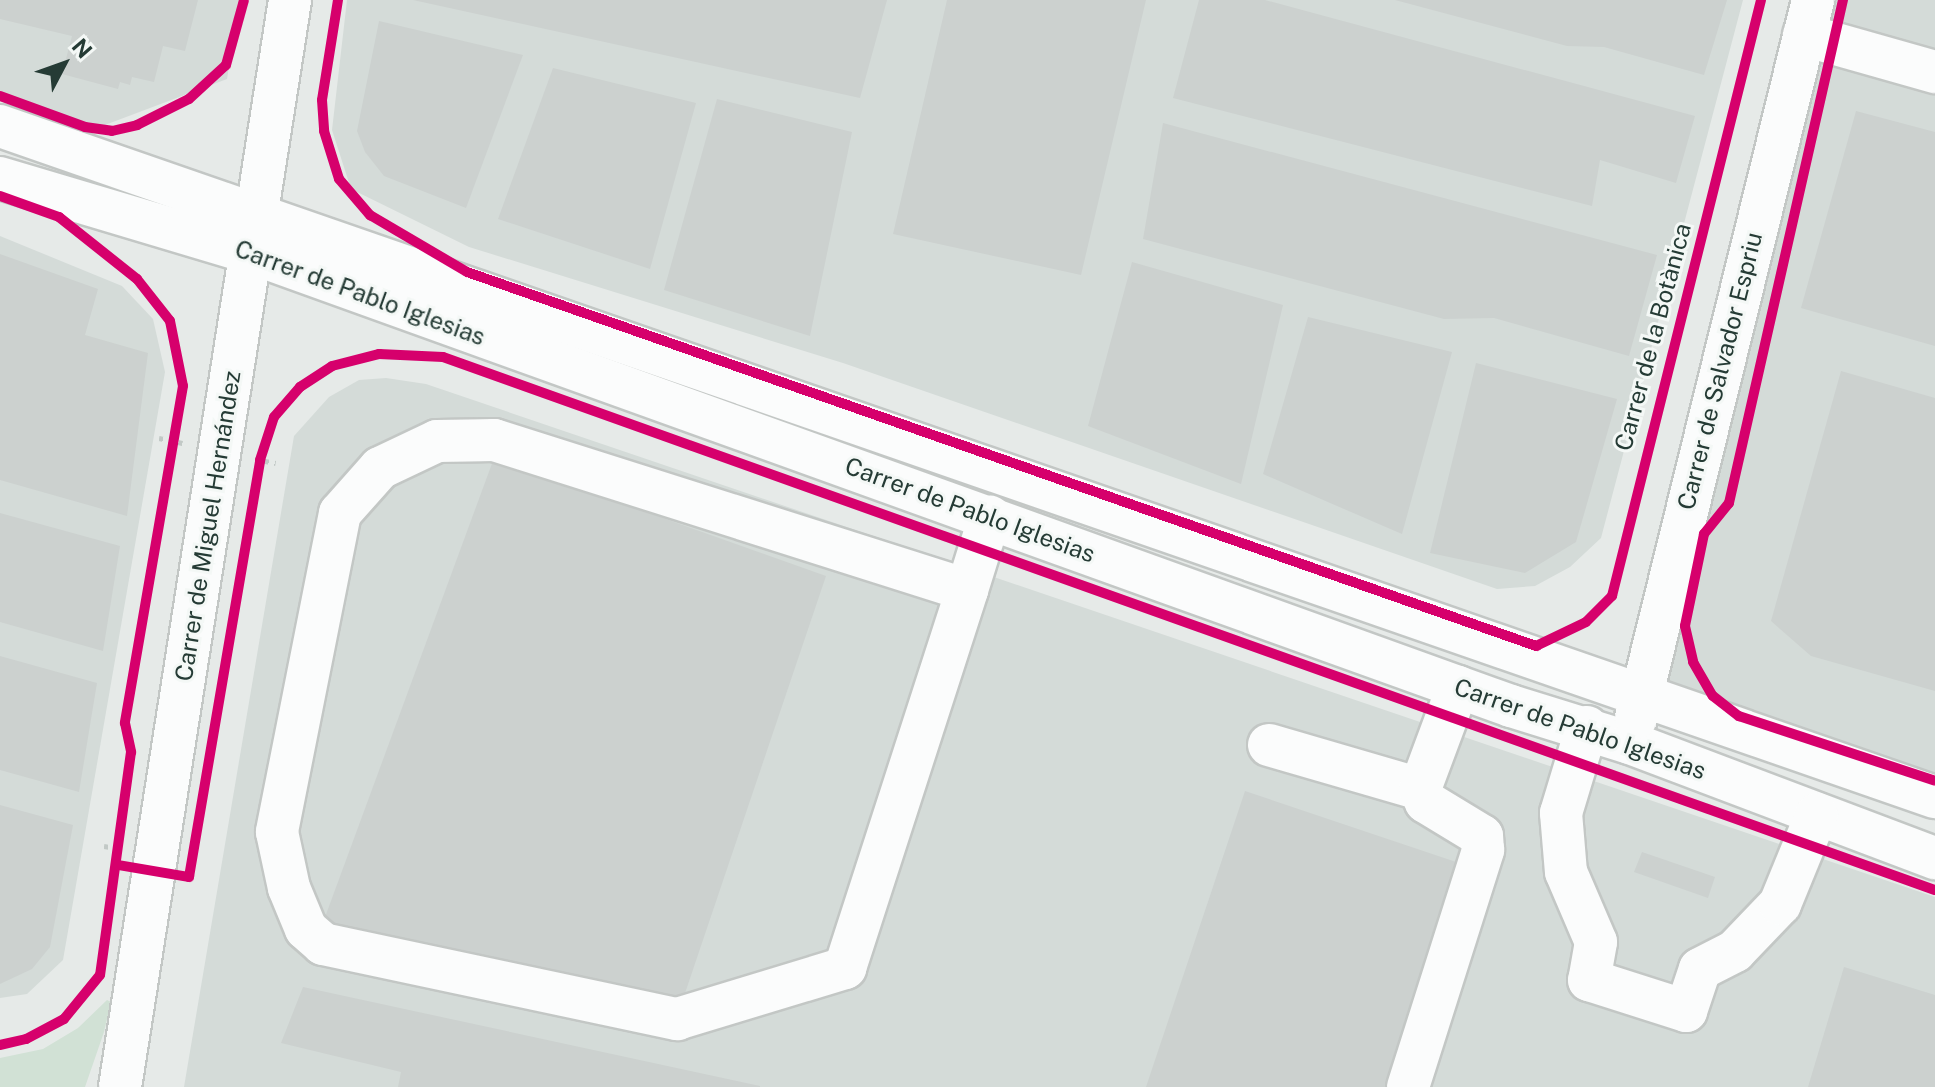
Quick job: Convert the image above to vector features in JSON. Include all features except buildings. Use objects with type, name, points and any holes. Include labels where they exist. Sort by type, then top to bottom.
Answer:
[{"type":"street","name":"Carrer de Miguel Hernández","points":[[102,1087],[121,1069],[290,0]]},
{"type":"street","points":[[1808,18],[1935,72]]},
{"type":"street","name":"Carrer de Salvador Espriu","points":[[1630,743],[1808,18]]},
{"type":"street","name":"Carrer de Pablo Iglesias","points":[[0,126],[255,233],[990,517],[1458,687],[1587,727],[1935,858]]},
{"type":"street","name":"Carrer de Pablo Iglesias","points":[[0,178],[255,233],[1642,693],[1935,797]]},
{"type":"street","points":[[967,590],[494,440],[437,441],[380,468],[340,513],[277,832],[289,888],[306,929],[323,944],[677,1019],[845,968],[967,590],[990,517]]},
{"type":"street","points":[[1408,1087],[1483,850],[1482,836],[1426,802],[1420,789],[1458,687]]},
{"type":"street","points":[[1587,727],[1561,813],[1566,872],[1594,932],[1589,980],[1686,1011],[1700,969],[1735,951],[1780,904],[1817,814]]},
{"type":"street","points":[[1269,745],[1420,789]]},
{"type":"path","points":[[170,456],[175,427]]},
{"type":"path","points":[[257,475],[257,459],[265,446]]},
{"type":"path","points":[[122,835],[118,865],[152,870]]},
{"type":"path","points":[[104,846],[115,848]]},
{"type":"shaded area","points":[[0,0],[240,0],[227,79],[81,134],[0,93]]},
{"type":"shaded area","points":[[347,0],[1743,0],[1601,538],[1570,567],[1535,586],[1497,589],[843,363],[469,247],[351,189],[332,130]]},
{"type":"shaded area","points":[[1815,0],[1935,0],[1935,785],[1656,680]]},
{"type":"shaded area","points":[[0,236],[122,286],[153,319],[165,372],[63,960],[27,994],[0,998]]},
{"type":"shaded area","points":[[386,378],[426,384],[1935,897],[1935,1087],[184,1087],[294,436],[329,397],[359,380]]},
{"type":"green space","points":[[107,1000],[111,1002],[104,1032],[85,1087],[0,1087],[0,1058],[43,1049],[78,1028]]},
{"type":"cycle path","points":[[0,96],[85,127],[112,131],[137,125],[189,99],[226,65],[244,0]]},
{"type":"cycle path","name":"Carrer de la Botànica","points":[[338,0],[322,100],[324,131],[339,179],[370,215],[467,272],[1536,646],[1586,622],[1612,596],[1761,0]]},
{"type":"cycle path","points":[[1843,0],[1729,503],[1704,534],[1685,626],[1693,662],[1713,696],[1739,716],[1935,781]]},
{"type":"cycle path","points":[[0,196],[59,217],[137,279],[170,321],[183,386],[125,723],[131,752],[100,975],[64,1019],[26,1039],[0,1045]]},
{"type":"cycle path","points":[[118,865],[189,877],[260,460],[274,417],[300,387],[332,366],[379,354],[443,357],[1935,890]]}]
